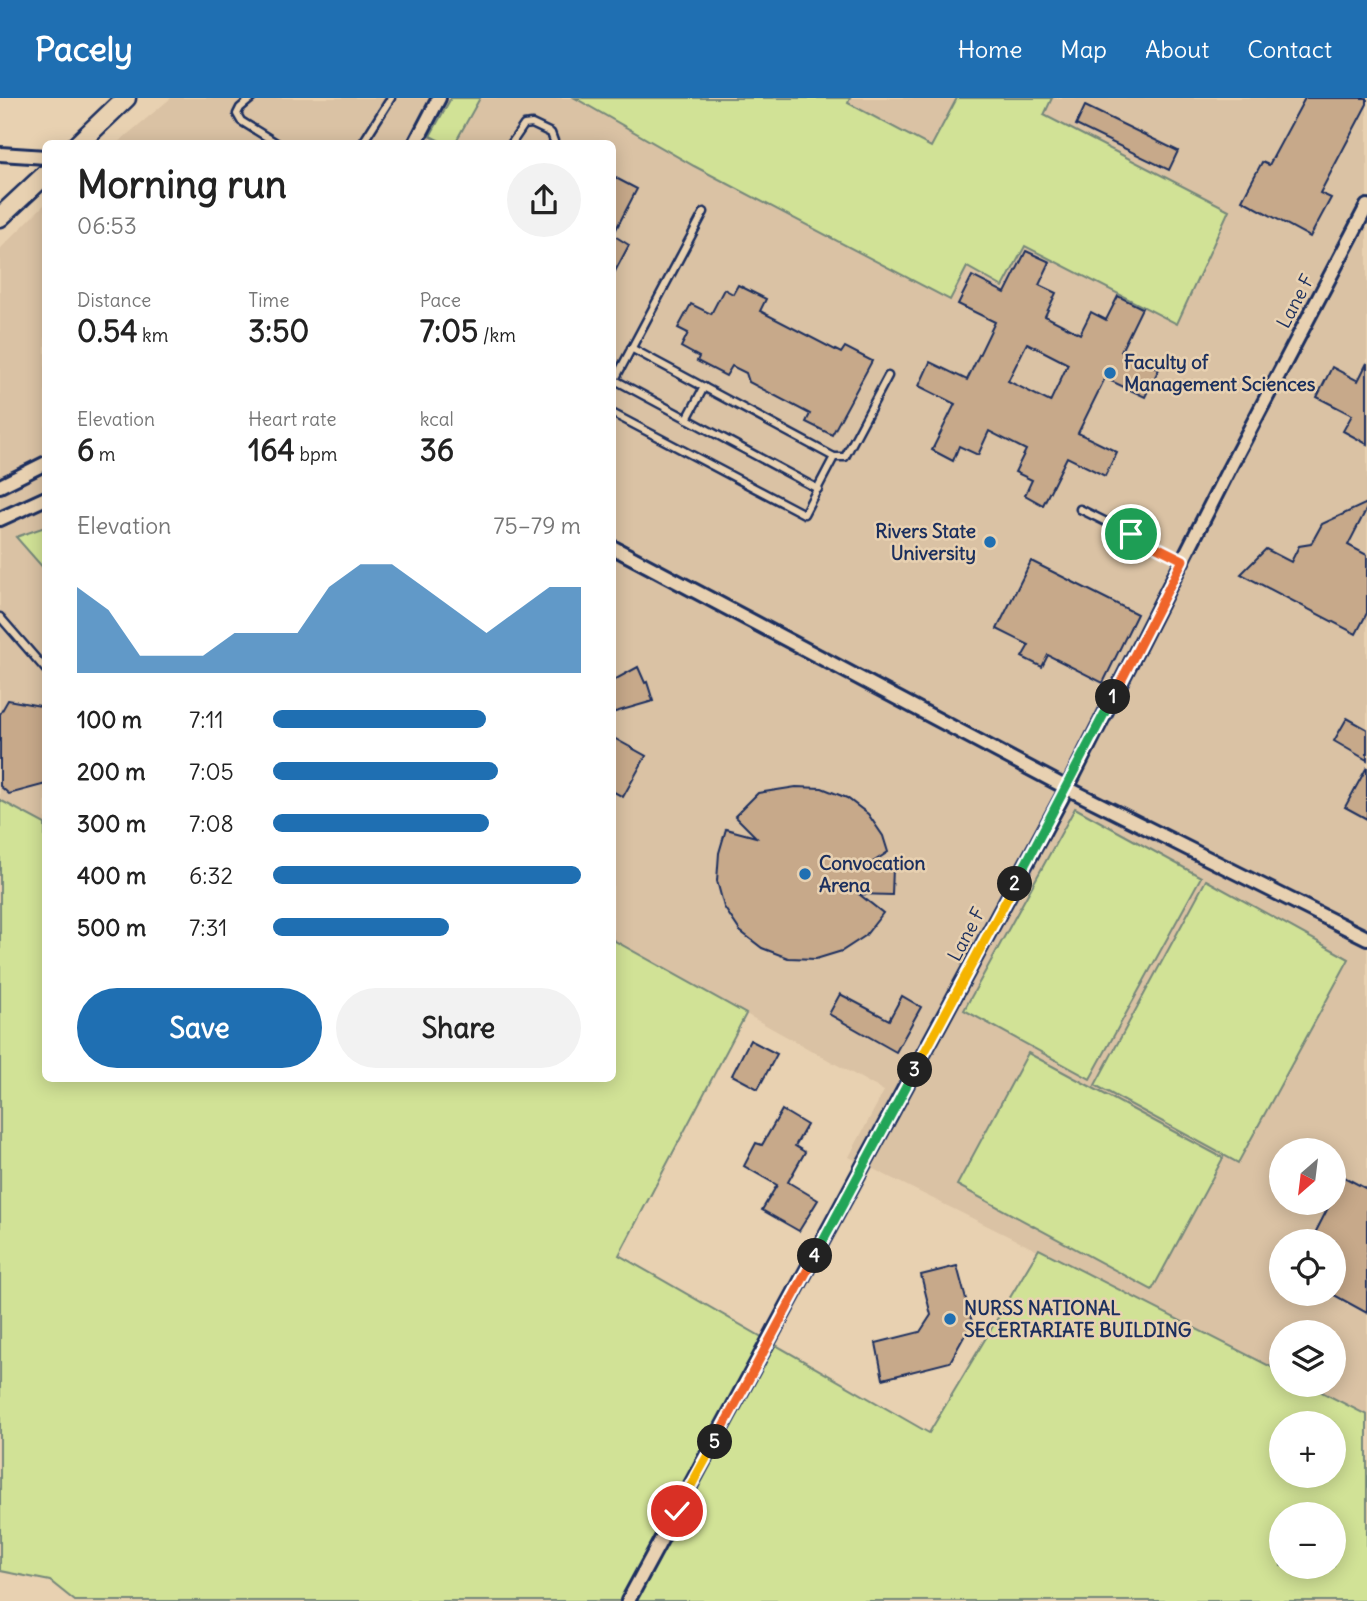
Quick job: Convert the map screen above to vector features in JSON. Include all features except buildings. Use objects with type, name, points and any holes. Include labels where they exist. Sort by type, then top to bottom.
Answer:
[{"type":"street","points":[[82,140],[127,98]]},
{"type":"street","points":[[421,140],[439,98]]},
{"type":"street","points":[[0,153],[42,157]]},
{"type":"street","points":[[0,217],[42,178]]},
{"type":"street","name":"Lane F","points":[[628,1601],[1068,788],[1367,206]]},
{"type":"street","points":[[0,486],[42,465]]},
{"type":"street","points":[[0,519],[42,500]]},
{"type":"street","points":[[616,549],[1068,788],[1367,938]]},
{"type":"lane","points":[[252,98],[237,114],[241,121],[272,140]]},
{"type":"lane","points":[[365,140],[391,98]]},
{"type":"lane","points":[[514,140],[524,125],[532,124],[551,133],[554,140]]},
{"type":"lane","points":[[616,378],[704,212]]},
{"type":"lane","points":[[631,348],[834,457],[845,457],[888,376]]},
{"type":"lane","points":[[616,383],[818,489]]},
{"type":"lane","points":[[687,419],[704,387]]},
{"type":"lane","points":[[616,415],[804,514],[834,457]]},
{"type":"lane","points":[[1080,509],[1183,560]]},
{"type":"lane","points":[[0,617],[42,665]]},
{"type":"shaded area","name":"Rivers State University","points":[[171,98],[1367,98],[1367,1415],[1332,1397],[1346,1397],[1346,1320],[1269,1320],[1269,1366],[849,1157],[884,1091],[616,942],[616,140],[121,140]]},
{"type":"shaded area","points":[[42,207],[42,822],[0,799],[0,249]]},
{"type":"green space","points":[[451,98],[480,98],[457,140],[438,140],[430,136]]},
{"type":"green space","points":[[575,98],[850,98],[848,103],[931,147],[957,98],[1052,98],[1044,115],[1229,210],[1177,324],[1025,246],[1003,287],[967,267],[950,300],[694,166]]},
{"type":"green space","points":[[42,528],[42,567],[16,537]]},
{"type":"green space","points":[[0,800],[42,822],[42,1082],[616,1082],[616,942],[746,1014],[619,1255],[929,1433],[1039,1249],[1269,1366],[1269,1397],[1332,1397],[1367,1415],[1367,1601],[75,1601],[50,1581],[0,1571]]},
{"type":"green space","points":[[1075,808],[1201,877],[1090,1079],[964,1010]]},
{"type":"green space","points":[[1206,880],[1349,959],[1238,1163],[1095,1085]]},
{"type":"green space","points":[[1028,1053],[1223,1158],[1152,1290],[957,1185]]},
{"type":"place","name":"Faculty of Management Sciences","points":[[1110,373]]},
{"type":"place","name":"Rivers State University","points":[[990,542]]},
{"type":"place","name":"Convocation Arena","points":[[805,874]]},
{"type":"place","name":"NURSS NATIONAL SECERTARIATE BUILDING","points":[[950,1319]]},
{"type":"route","points":[[677,1511],[1068,788],[1183,560],[1131,534]]}]
